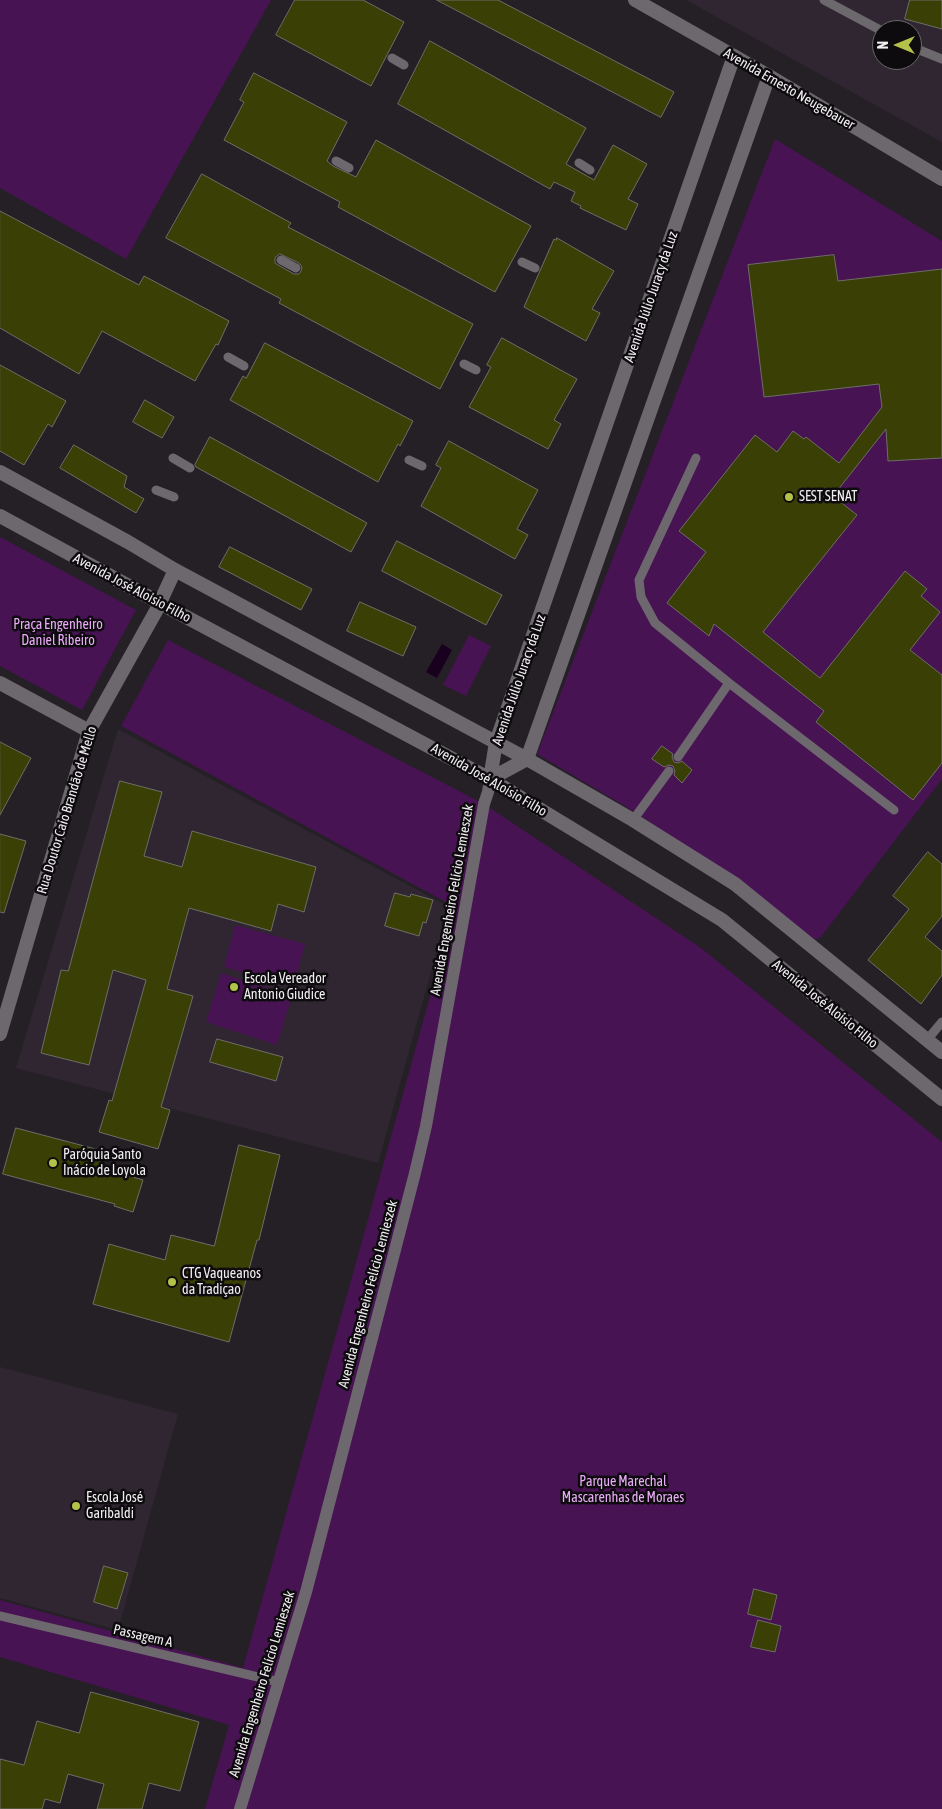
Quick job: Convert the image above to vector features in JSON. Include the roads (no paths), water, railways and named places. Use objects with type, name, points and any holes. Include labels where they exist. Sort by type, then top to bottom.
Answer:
[{"type":"street","name":"Avenida Ernesto Neugebauer","points":[[634,0],[769,76],[942,179]]},
{"type":"street","name":"Avenida Júlio Juracy da Luz","points":[[490,779],[496,742],[734,56]]},
{"type":"street","points":[[490,779],[527,759],[769,76]]},
{"type":"street","points":[[0,472],[176,570],[527,759],[633,820],[735,884],[942,1052]]},
{"type":"street","name":"Avenida José Aloísio Filho","points":[[0,516],[490,779],[722,920],[942,1099]]},
{"type":"street","name":"Rua Doutor Caio Brandão de Mello","points":[[0,1034],[89,731],[160,603],[176,570]]},
{"type":"street","points":[[0,683],[89,731]]},
{"type":"street","name":"Avenida Engenheiro Felício Lemieszek","points":[[240,1809],[320,1538],[426,1126],[490,779]]},
{"type":"lane","points":[[824,0],[872,26]]},
{"type":"lane","points":[[922,50],[942,59]]},
{"type":"lane","points":[[392,58],[404,64]]},
{"type":"lane","points":[[336,161],[349,168]]},
{"type":"lane","points":[[579,163],[590,170]]},
{"type":"lane","points":[[282,260],[296,268]]},
{"type":"lane","points":[[522,262],[534,268]]},
{"type":"lane","points":[[228,358],[244,366]]},
{"type":"lane","points":[[464,364],[476,370]]},
{"type":"lane","points":[[173,458],[190,468]]},
{"type":"lane","points":[[696,458],[639,580],[641,597],[655,623],[730,684],[894,810]]},
{"type":"lane","points":[[409,460],[422,466]]},
{"type":"lane","points":[[156,490],[174,497]]},
{"type":"lane","points":[[678,757],[730,684]]},
{"type":"lane","points":[[633,820],[669,771]]},
{"type":"lane","points":[[927,1040],[942,1022]]},
{"type":"lane","name":"Passagem A","points":[[0,1616],[279,1682]]},
{"type":"place","name":"SEST SENAT","points":[[789,497]]},
{"type":"place","name":"Escola Vereador Antonio Giudice","points":[[234,987]]},
{"type":"place","name":"Paróquia Santo Inácio de Loyola","points":[[53,1163]]},
{"type":"place","name":"CTG Vaqueanos da Tradiçao","points":[[172,1282]]},
{"type":"place","name":"Escola José Garibaldi","points":[[76,1506]]},
{"type":"park label","name":"Praça Engenheiro Daniel Ribeiro","points":[[58,634]]},
{"type":"park label","name":"Parque Marechal Mascarenhas de Moraes","points":[[623,1490]]}]
